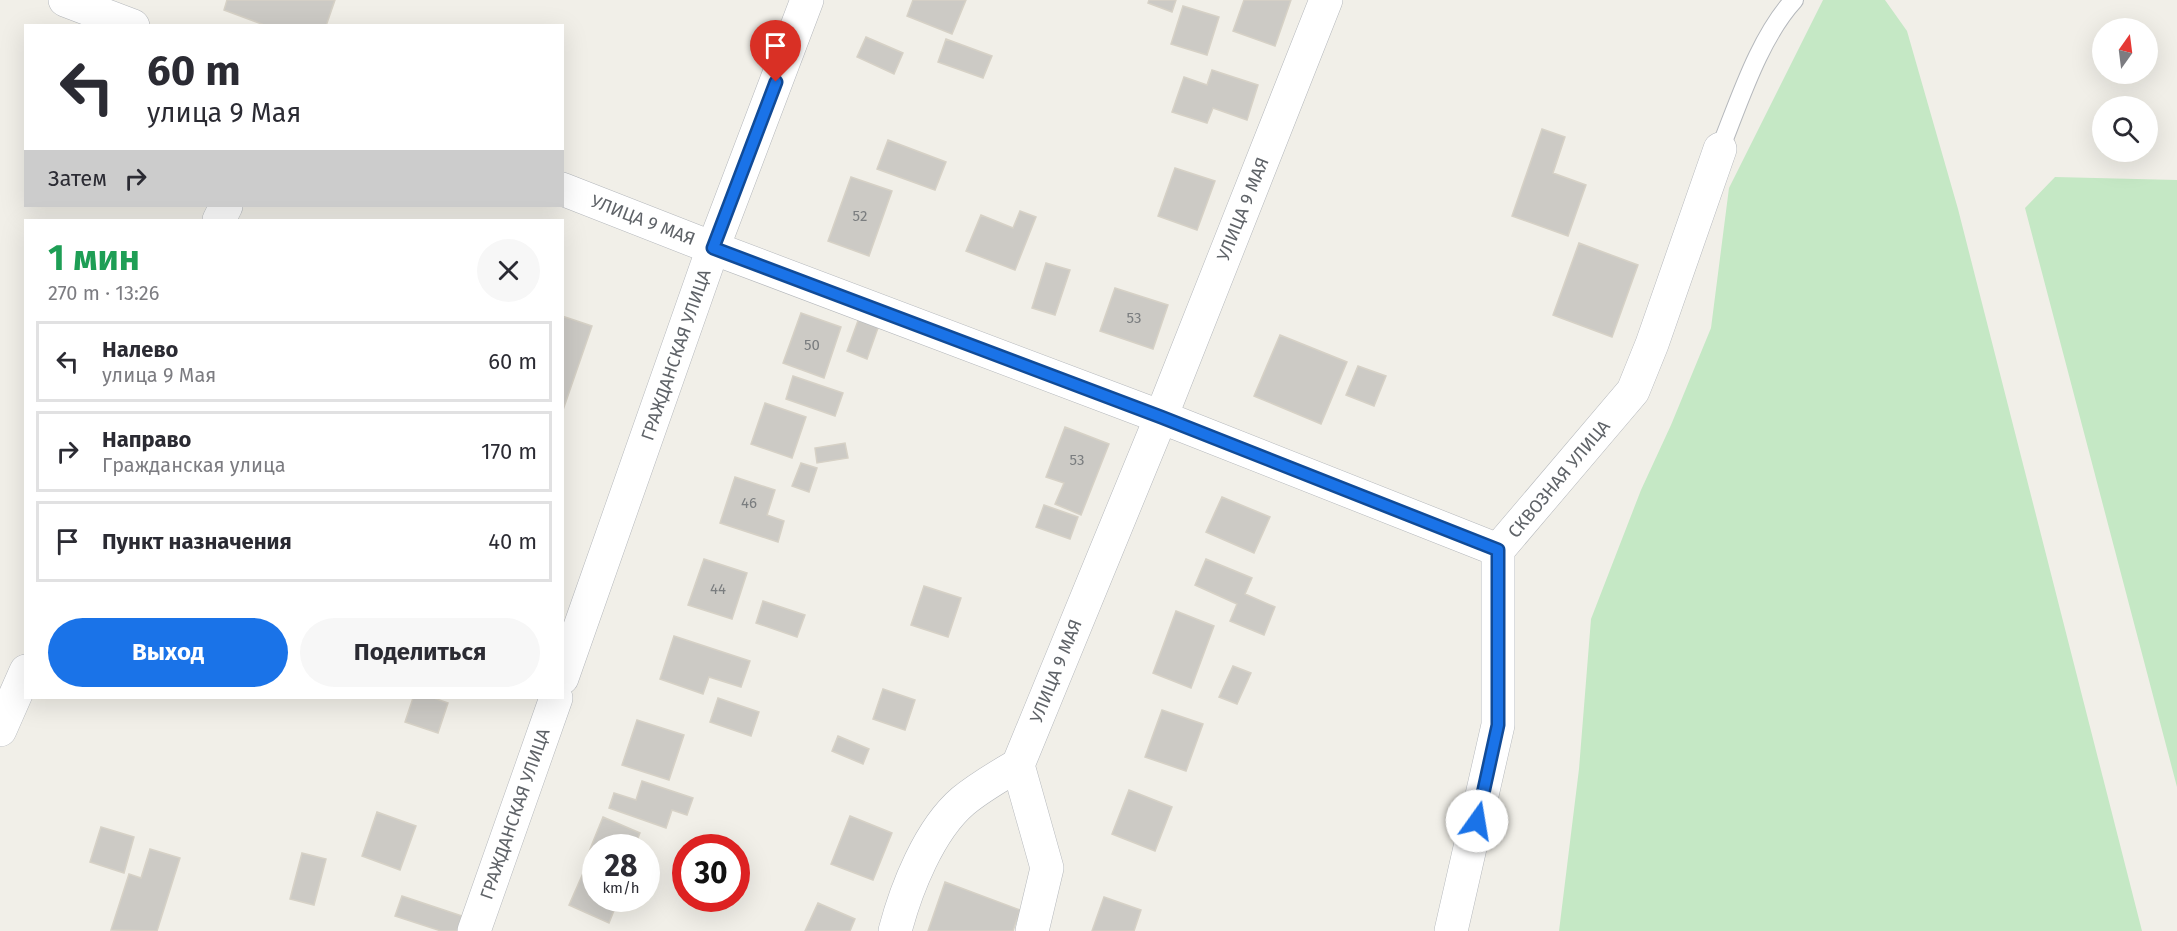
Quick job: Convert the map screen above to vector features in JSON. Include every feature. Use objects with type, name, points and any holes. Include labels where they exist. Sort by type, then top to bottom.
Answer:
[{"type":"street","points":[[65,0],[128,24]]},
{"type":"street","name":"ГРАЖДАНСКАЯ УЛИЦА","points":[[564,672],[713,248],[807,0]]},
{"type":"street","name":"УЛИЦА 9 МАЯ","points":[[1017,765],[1161,417],[1326,0]]},
{"type":"street","name":"СКВОЗНАЯ УЛИЦА","points":[[1451,931],[1498,725],[1498,550],[1633,392],[1720,149]]},
{"type":"street","name":"УЛИЦА 9 МАЯ","points":[[564,190],[1161,417],[1498,550]]},
{"type":"street","points":[[0,730],[24,676]]},
{"type":"street","name":"ГРАЖДАНСКАЯ УЛИЦА","points":[[474,931],[556,699]]},
{"type":"street","points":[[895,931],[904,896],[916,870],[944,822],[962,802],[1017,765],[1047,868],[1032,931]]},
{"type":"lane","points":[[1720,149],[1748,79],[1780,15],[1794,0]]},
{"type":"green space","points":[[1823,0],[1885,0],[1907,31],[1958,209],[2142,931],[1559,931],[1579,769],[1591,619],[1641,490],[1711,328],[1729,188]]},
{"type":"green space","points":[[2055,177],[2177,180],[2177,787],[2025,208]]},
{"type":"building","points":[[227,0],[335,0],[327,24],[262,24],[224,10]]},
{"type":"building","points":[[913,0],[966,0],[952,34],[907,16]]},
{"type":"building","points":[[1149,0],[1176,0],[1172,12],[1148,3]]},
{"type":"building","points":[[1244,0],[1291,0],[1275,46],[1233,31]]},
{"type":"building","points":[[1183,6],[1219,17],[1207,55],[1171,44]]},
{"type":"building","points":[[866,37],[903,53],[894,74],[857,57]]},
{"type":"building","points":[[946,39],[992,56],[983,78],[938,62]]},
{"type":"building","points":[[1212,70],[1258,85],[1247,120],[1213,108],[1207,123],[1172,112],[1184,77],[1207,85]]},
{"type":"building","points":[[1542,129],[1565,137],[1553,173],[1586,185],[1568,236],[1512,216]]},
{"type":"building","points":[[888,140],[946,162],[935,190],[877,169]]},
{"type":"building","points":[[1175,168],[1215,181],[1197,230],[1158,216]]},
{"type":"building","points":[[851,177],[892,191],[869,256],[828,241]]},
{"type":"building","points":[[1020,211],[1036,217],[1015,270],[966,251],[981,215],[1013,228]]},
{"type":"building","points":[[1579,243],[1638,265],[1612,337],[1553,315]]},
{"type":"building","points":[[1046,263],[1070,270],[1055,315],[1032,308]]},
{"type":"building","points":[[1115,288],[1168,305],[1153,349],[1100,331]]},
{"type":"building","points":[[801,313],[841,327],[824,378],[783,363]]},
{"type":"building","points":[[564,317],[592,326],[564,407]]},
{"type":"building","points":[[859,318],[879,325],[867,359],[847,351]]},
{"type":"building","points":[[1280,335],[1347,362],[1321,424],[1254,396]]},
{"type":"building","points":[[1358,366],[1386,376],[1374,406],[1346,395]]},
{"type":"building","points":[[793,376],[843,393],[835,416],[786,399]]},
{"type":"building","points":[[765,403],[806,417],[792,458],[751,444]]},
{"type":"building","points":[[1065,427],[1109,444],[1081,515],[1055,504],[1064,483],[1046,477]]},
{"type":"building","points":[[845,443],[848,458],[817,463],[815,448]]},
{"type":"building","points":[[801,463],[817,468],[809,492],[792,486]]},
{"type":"building","points":[[735,477],[775,490],[767,515],[784,521],[778,542],[720,523]]},
{"type":"building","points":[[1222,497],[1270,517],[1254,553],[1206,532]]},
{"type":"building","points":[[1044,505],[1078,517],[1070,539],[1036,527]]},
{"type":"building","points":[[704,559],[747,573],[732,619],[688,605]]},
{"type":"building","points":[[1206,559],[1252,578],[1245,594],[1275,607],[1264,635],[1230,621],[1237,604],[1195,585]]},
{"type":"building","points":[[924,586],[961,598],[948,637],[911,625]]},
{"type":"building","points":[[763,601],[805,615],[797,637],[756,623]]},
{"type":"building","points":[[1176,611],[1214,626],[1191,688],[1153,673]]},
{"type":"building","points":[[674,636],[750,661],[741,687],[709,677],[703,694],[660,679]]},
{"type":"building","points":[[1233,666],[1251,673],[1237,704],[1219,697]]},
{"type":"building","points":[[883,689],[915,700],[905,730],[873,719]]},
{"type":"building","points":[[718,698],[759,712],[751,736],[710,722]]},
{"type":"building","points":[[413,699],[437,699],[448,703],[438,733],[405,722]]},
{"type":"building","points":[[1162,710],[1203,724],[1186,771],[1145,757]]},
{"type":"building","points":[[637,720],[684,735],[669,780],[622,765]]},
{"type":"building","points":[[838,736],[869,749],[863,764],[832,751]]},
{"type":"building","points":[[642,781],[693,798],[687,815],[672,810],[666,828],[609,808],[614,793],[636,800]]},
{"type":"building","points":[[1129,790],[1172,807],[1155,851],[1112,834]]},
{"type":"building","points":[[377,812],[416,826],[400,870],[362,856]]},
{"type":"building","points":[[850,816],[892,833],[873,880],[831,864]]},
{"type":"building","points":[[603,817],[640,833],[640,834],[596,834]]},
{"type":"building","points":[[101,827],[134,837],[124,873],[90,862]]},
{"type":"building","points":[[150,849],[180,858],[157,931],[111,930],[129,874],[141,878]]},
{"type":"building","points":[[302,853],[326,859],[314,905],[290,899]]},
{"type":"building","points":[[582,876],[582,911],[569,905]]},
{"type":"building","points":[[945,882],[1020,910],[1013,931],[928,931]]},
{"type":"building","points":[[402,896],[462,916],[457,931],[441,931],[395,916]]},
{"type":"building","points":[[1104,897],[1141,910],[1134,931],[1092,931]]},
{"type":"building","points":[[818,903],[855,919],[850,931],[805,931]]},
{"type":"building","points":[[585,912],[613,912],[609,923]]},
{"type":"route","points":[[776,82],[713,248],[1161,417],[1498,550],[1498,725],[1477,821]]}]
